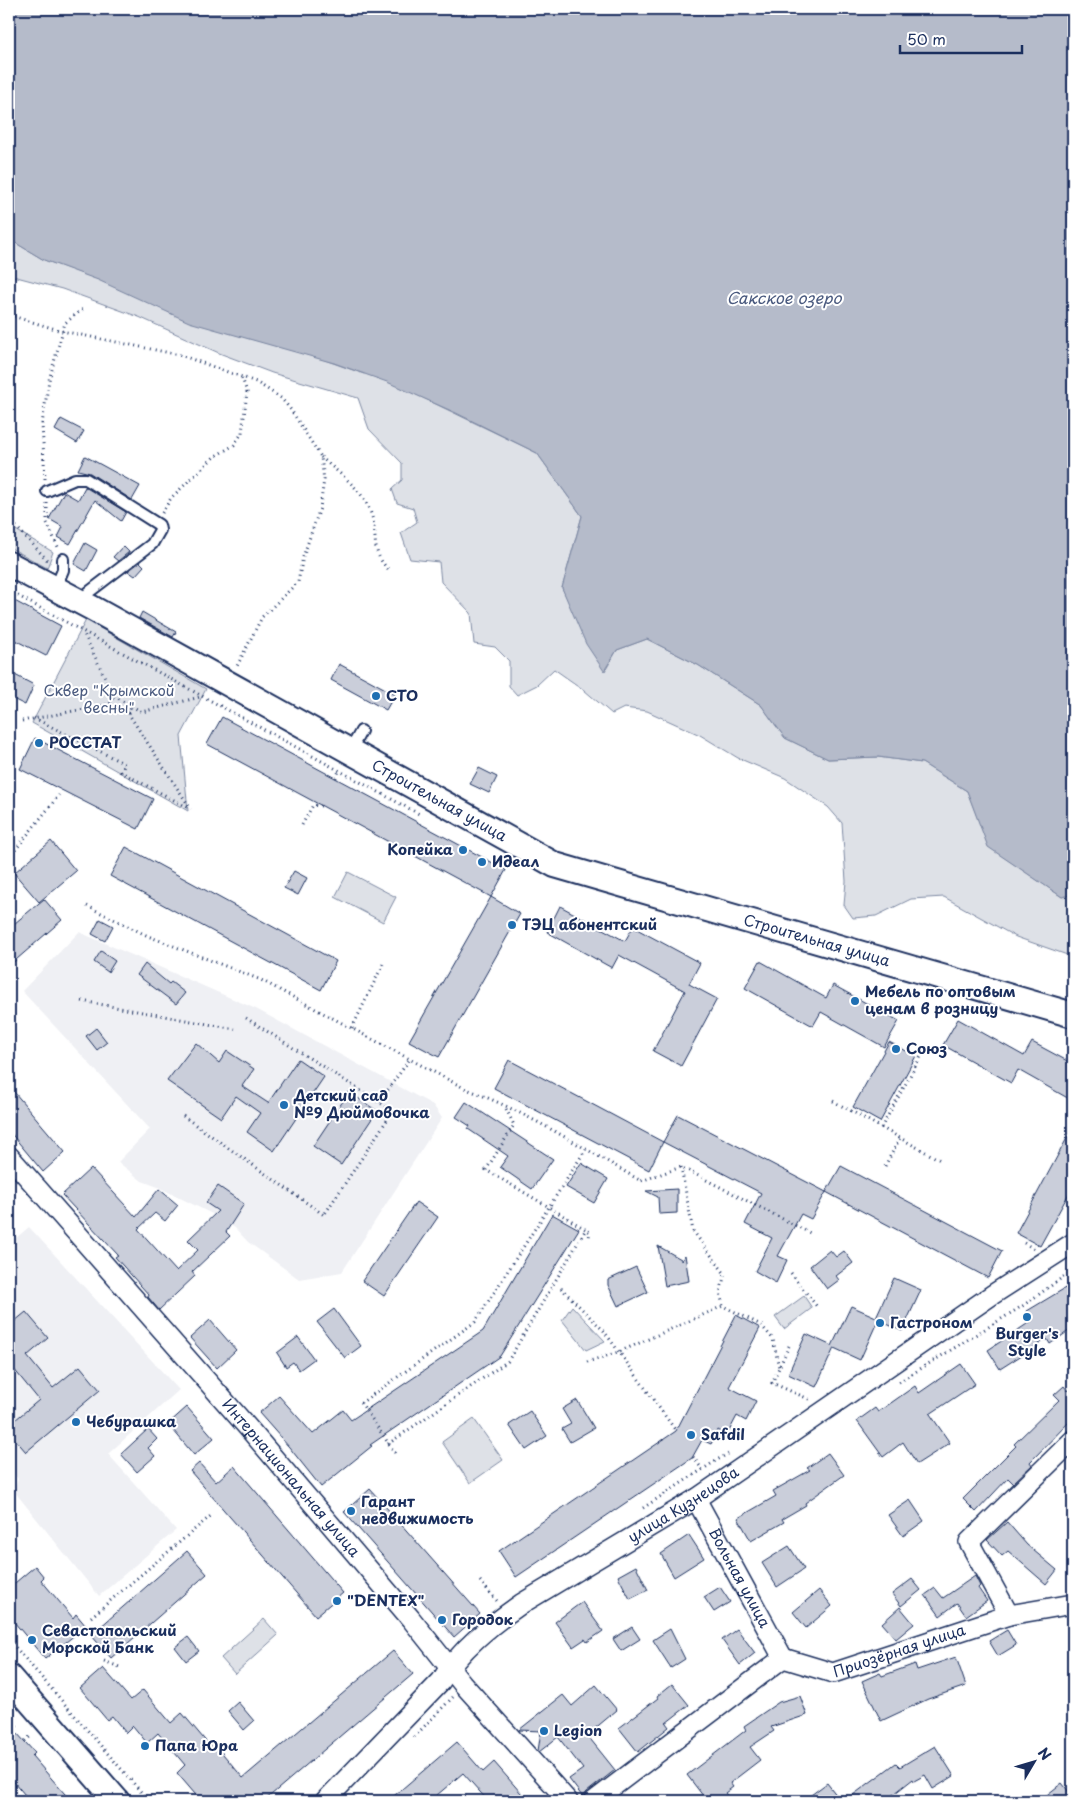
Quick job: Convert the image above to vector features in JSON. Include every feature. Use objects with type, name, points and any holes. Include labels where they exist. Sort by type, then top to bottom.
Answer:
[{"type":"street","name":"Строительная улица","points":[[9,564],[57,584],[82,603],[555,865],[1073,1015]]},
{"type":"street","name":"Интернациональная улица","points":[[9,1156],[319,1510],[449,1668],[568,1801]]},
{"type":"street","name":"улица Кузнецова","points":[[325,1801],[441,1682],[449,1668],[471,1644],[496,1622],[522,1604],[696,1499],[992,1295],[1073,1243]]},
{"type":"street","points":[[1010,1614],[969,1542],[1073,1440]]},
{"type":"street","name":"Вольная улица","points":[[696,1499],[783,1658]]},
{"type":"street","name":"Приозёрная улица","points":[[783,1658],[833,1673],[1010,1614],[1073,1604]]},
{"type":"street","points":[[594,1801],[783,1658]]},
{"type":"street","points":[[9,1677],[117,1801]]},
{"type":"lane","points":[[46,491],[75,479],[86,479],[157,522],[160,530],[152,544],[89,592],[82,603]]},
{"type":"lane","points":[[57,584],[63,570],[63,559]]},
{"type":"path","points":[[63,559],[47,523],[42,424],[48,380],[62,332],[66,323],[83,309]]},
{"type":"path","points":[[9,315],[62,332],[180,355],[256,382],[281,398],[291,410],[321,457],[353,484],[361,494],[371,512],[376,552],[380,561],[388,569]]},
{"type":"path","points":[[157,522],[171,498],[214,458],[234,445],[242,433],[248,392],[242,377]]},
{"type":"path","points":[[229,684],[262,617],[298,582],[303,556],[320,508],[324,480],[321,457]]},
{"type":"path","points":[[9,519],[51,563],[57,584]]},
{"type":"path","points":[[9,591],[77,628]]},
{"type":"path","points":[[83,631],[114,696],[131,706],[142,712],[200,696]]},
{"type":"path","points":[[110,704],[114,696]]},
{"type":"path","points":[[22,721],[34,718],[110,704],[128,713],[191,810],[121,772],[125,764],[34,718]]},
{"type":"path","points":[[128,713],[131,706]]},
{"type":"path","points":[[336,778],[350,751]]},
{"type":"path","points":[[9,858],[59,795]]},
{"type":"path","points":[[302,826],[313,805],[321,806]]},
{"type":"path","points":[[87,906],[148,936],[261,980],[464,1088],[504,1106],[586,1149],[641,1180],[680,1168],[812,1234]]},
{"type":"path","points":[[352,1028],[383,964]]},
{"type":"path","points":[[82,1001],[235,1029]]},
{"type":"path","points":[[183,1116],[324,1215],[393,1111],[246,1018]]},
{"type":"path","points":[[881,1128],[924,1051]]},
{"type":"path","points":[[379,1102],[410,1059]]},
{"type":"path","points":[[833,1101],[940,1160]]},
{"type":"path","points":[[504,1106],[514,1125],[486,1170],[590,1232],[588,1238]]},
{"type":"path","points":[[885,1166],[900,1138]]},
{"type":"path","points":[[395,1454],[361,1403],[475,1322],[586,1149]]},
{"type":"path","points":[[680,1168],[693,1230],[725,1274],[720,1292],[723,1306]]},
{"type":"path","points":[[388,1444],[508,1361],[586,1230]]},
{"type":"path","points":[[790,1273],[818,1308]]},
{"type":"path","points":[[561,1288],[604,1331],[676,1431]]},
{"type":"path","points":[[587,1362],[619,1352],[723,1306]]},
{"type":"path","points":[[723,1306],[761,1325],[773,1339],[779,1368]]},
{"type":"path","points":[[789,1346],[772,1383],[814,1402]]},
{"type":"path","points":[[693,1458],[702,1469]]},
{"type":"path","points":[[91,1618],[213,1514]]},
{"type":"path","points":[[480,1581],[500,1605]]},
{"type":"path","points":[[9,1640],[149,1801]]},
{"type":"path","points":[[104,1661],[122,1668]]},
{"type":"path","points":[[9,1732],[20,1722]]},
{"type":"path","points":[[24,1741],[32,1735]]},
{"type":"shaded area","points":[[79,932],[256,1009],[433,1105],[442,1118],[342,1272],[299,1279],[248,1242],[235,1228],[212,1214],[142,1181],[118,1162],[150,1129],[22,991]]},
{"type":"shaded area","name":"Чебурашка","points":[[29,1227],[179,1390],[108,1454],[176,1530],[99,1596],[14,1491],[18,1479],[9,1468],[9,1244]]},
{"type":"green space","points":[[9,239],[44,260],[364,374],[420,341],[413,393],[537,453],[582,516],[562,588],[605,671],[617,650],[647,639],[698,665],[761,705],[785,738],[828,759],[878,757],[922,763],[967,791],[989,847],[1062,897],[1073,894],[1073,957],[1016,937],[944,897],[911,899],[876,916],[853,918],[844,905],[846,881],[842,823],[828,807],[785,778],[738,758],[700,735],[647,711],[624,708],[612,714],[584,690],[554,669],[537,685],[517,695],[509,686],[509,661],[495,647],[474,644],[471,613],[441,582],[439,562],[410,559],[401,533],[417,522],[413,508],[397,503],[392,489],[402,480],[402,463],[369,429],[358,398],[272,373],[219,353],[139,317],[62,289],[9,275]]},
{"type":"green space","points":[[9,526],[53,552],[47,568],[9,547]]},
{"type":"green space","name":"Сквер \"Крымской весны\"","points":[[86,620],[206,689],[181,736],[188,811],[32,723]]},
{"type":"green space","points":[[348,872],[396,897],[383,922],[335,897]]},
{"type":"green space","points":[[804,1296],[812,1308],[784,1329],[775,1317]]},
{"type":"green space","points":[[572,1306],[605,1341],[586,1350],[562,1320]]},
{"type":"green space","points":[[474,1419],[503,1460],[470,1483],[442,1442]]},
{"type":"green space","points":[[264,1619],[278,1635],[235,1674],[221,1658]]},
{"type":"water","name":"Сакское озеро","points":[[9,9],[1073,9],[1073,894],[1062,897],[988,847],[967,791],[922,763],[878,757],[828,759],[785,738],[761,705],[698,665],[647,639],[617,650],[604,671],[586,644],[562,588],[582,516],[537,453],[456,413],[387,382],[334,363],[189,322],[98,280],[44,260],[9,239]]},
{"type":"building","points":[[61,419],[84,431],[77,443],[55,430]]},
{"type":"building","points":[[85,456],[140,486],[132,500],[90,473],[78,470]]},
{"type":"building","points":[[85,487],[126,512],[121,521],[95,500],[70,544],[58,537],[63,527],[49,519],[64,492],[78,500]]},
{"type":"building","points":[[85,543],[97,550],[86,571],[74,564]]},
{"type":"building","points":[[123,546],[129,552],[118,561],[113,557]]},
{"type":"building","points":[[140,562],[144,566],[135,576],[128,571]]},
{"type":"building","points":[[9,598],[61,626],[46,656],[9,637]]},
{"type":"building","points":[[142,612],[176,632],[173,637],[139,618]]},
{"type":"building","points":[[339,664],[395,694],[386,710],[331,680]]},
{"type":"building","points":[[13,674],[34,685],[25,705],[9,697],[9,682]]},
{"type":"building","points":[[222,717],[506,870],[491,897],[207,744]]},
{"type":"building","points":[[35,738],[153,799],[138,829],[20,769]]},
{"type":"building","points":[[479,768],[497,777],[489,793],[470,784]]},
{"type":"building","points":[[51,841],[76,871],[39,902],[14,873]]},
{"type":"building","points":[[126,847],[336,961],[321,990],[110,876]]},
{"type":"building","points":[[294,871],[307,878],[298,895],[284,888]]},
{"type":"building","points":[[491,897],[520,914],[439,1057],[409,1041]]},
{"type":"building","points":[[44,899],[62,920],[9,966],[9,928]]},
{"type":"building","points":[[560,906],[625,941],[633,927],[700,963],[689,984],[717,999],[681,1066],[653,1051],[685,991],[619,955],[612,968],[547,932]]},
{"type":"building","points":[[100,919],[113,926],[105,941],[92,934]]},
{"type":"building","points":[[101,951],[115,961],[108,972],[94,962]]},
{"type":"building","points":[[760,961],[826,998],[833,985],[899,1021],[884,1047],[821,1012],[813,1026],[745,988]]},
{"type":"building","points":[[145,964],[169,984],[171,982],[185,993],[176,1004],[137,975]]},
{"type":"building","points":[[958,1019],[1024,1056],[1032,1042],[1073,1064],[1073,1101],[1018,1070],[1011,1083],[943,1045]]},
{"type":"building","points":[[96,1028],[107,1042],[97,1050],[86,1036]]},
{"type":"building","points":[[889,1042],[916,1056],[880,1122],[853,1107]]},
{"type":"building","name":"Детский сад №9 Дюймовочка","points":[[196,1043],[219,1063],[227,1051],[254,1069],[242,1086],[268,1103],[298,1059],[324,1077],[274,1151],[247,1132],[260,1113],[236,1096],[221,1118],[167,1081]]},
{"type":"building","points":[[509,1060],[663,1142],[649,1170],[494,1088]]},
{"type":"building","points":[[9,1086],[65,1152],[43,1172],[9,1131]]},
{"type":"building","points":[[349,1092],[377,1111],[341,1165],[313,1146]]},
{"type":"building","points":[[466,1102],[553,1159],[532,1189],[500,1167],[508,1156],[468,1129],[470,1126],[456,1117]]},
{"type":"building","points":[[678,1115],[826,1192],[811,1219],[801,1214],[778,1256],[787,1260],[776,1283],[755,1271],[772,1238],[745,1224],[761,1193],[663,1142]]},
{"type":"building","points":[[1073,1127],[1073,1186],[1040,1246],[1016,1233]]},
{"type":"building","points":[[581,1163],[608,1179],[594,1203],[566,1187]]},
{"type":"building","points":[[841,1166],[1002,1251],[988,1278],[826,1192]]},
{"type":"building","points":[[91,1168],[136,1217],[159,1189],[178,1205],[165,1221],[155,1213],[138,1229],[176,1271],[198,1250],[188,1240],[218,1211],[206,1203],[218,1186],[244,1204],[226,1232],[230,1236],[192,1272],[195,1276],[159,1310],[148,1297],[149,1295],[115,1257],[118,1255],[62,1195]]},
{"type":"building","points":[[677,1189],[677,1213],[659,1214],[658,1197],[646,1191]]},
{"type":"building","points":[[416,1202],[438,1217],[384,1296],[362,1281]]},
{"type":"building","points":[[552,1214],[579,1229],[500,1356],[370,1445],[372,1446],[321,1487],[259,1413],[279,1396],[313,1434],[343,1410],[351,1420],[483,1331]]},
{"type":"building","points":[[658,1246],[681,1259],[681,1261],[685,1255],[689,1281],[665,1286]]},
{"type":"building","points":[[830,1250],[836,1257],[844,1251],[853,1263],[836,1276],[839,1280],[827,1289],[810,1266]]},
{"type":"building","points":[[636,1267],[648,1292],[618,1306],[608,1285],[608,1280]]},
{"type":"building","points":[[894,1278],[921,1290],[902,1331],[878,1320],[860,1360],[834,1348],[816,1387],[788,1374],[806,1334],[832,1346],[851,1306],[876,1317]]},
{"type":"building","points":[[1067,1287],[1073,1296],[1073,1328],[1050,1344],[1047,1339],[1000,1369],[988,1350],[1033,1320],[1027,1311]]},
{"type":"building","points":[[334,1309],[361,1346],[345,1358],[317,1322]]},
{"type":"building","points":[[26,1312],[48,1338],[27,1356],[53,1388],[80,1366],[100,1390],[26,1452],[9,1432],[9,1425],[39,1400],[9,1363],[9,1326]]},
{"type":"building","points":[[736,1315],[760,1328],[729,1387],[756,1401],[746,1421],[737,1416],[727,1435],[718,1430],[711,1444],[702,1440],[692,1458],[516,1577],[499,1551],[676,1431]]},
{"type":"building","points":[[210,1320],[236,1350],[217,1368],[190,1338]]},
{"type":"building","points":[[298,1337],[314,1359],[299,1370],[293,1362],[286,1367],[277,1353]]},
{"type":"building","points":[[961,1364],[975,1384],[930,1414],[950,1443],[917,1464],[903,1442],[883,1457],[857,1421],[875,1408],[878,1412],[915,1386],[919,1393]]},
{"type":"building","points":[[1073,1385],[1073,1418],[1030,1462],[1032,1465],[1013,1483],[1008,1478],[976,1512],[963,1499],[1016,1446],[1014,1444],[1059,1400],[1054,1395],[1064,1386],[1068,1391]]},
{"type":"building","points":[[577,1400],[594,1428],[570,1442],[562,1429],[571,1424],[562,1409]]},
{"type":"building","points":[[187,1407],[214,1438],[194,1455],[168,1424]]},
{"type":"building","points":[[530,1411],[547,1436],[526,1450],[509,1425]]},
{"type":"building","points":[[148,1429],[157,1439],[148,1448],[155,1456],[137,1472],[121,1454]]},
{"type":"building","points":[[828,1453],[844,1475],[805,1503],[806,1505],[782,1519],[784,1522],[751,1541],[738,1518],[776,1496],[773,1491],[810,1470],[807,1468]]},
{"type":"building","points":[[199,1463],[216,1482],[234,1466],[343,1593],[316,1616],[190,1471]]},
{"type":"building","points":[[370,1489],[480,1614],[454,1637],[344,1512]]},
{"type":"building","points":[[910,1500],[924,1521],[903,1536],[888,1515]]},
{"type":"building","points":[[1007,1522],[1027,1545],[1057,1570],[1046,1584],[1008,1551],[1002,1556],[987,1540]]},
{"type":"building","points":[[689,1535],[704,1558],[674,1577],[661,1554]]},
{"type":"building","points":[[789,1546],[804,1569],[777,1587],[762,1563]]},
{"type":"building","points":[[187,1551],[207,1574],[111,1658],[91,1635]]},
{"type":"building","points":[[35,1566],[44,1577],[41,1580],[73,1618],[76,1614],[86,1626],[45,1659],[9,1616],[9,1588]]},
{"type":"building","points":[[636,1566],[648,1590],[630,1599],[618,1576]]},
{"type":"building","points":[[975,1576],[980,1586],[978,1588],[987,1601],[966,1616],[957,1603],[940,1616],[925,1595],[935,1588],[943,1598]]},
{"type":"building","points":[[912,1579],[921,1590],[901,1606],[892,1594]]},
{"type":"building","points":[[720,1587],[730,1602],[714,1612],[704,1597]]},
{"type":"building","points":[[819,1590],[832,1606],[806,1628],[793,1612]]},
{"type":"building","points":[[582,1602],[603,1631],[587,1642],[585,1639],[573,1647],[555,1622]]},
{"type":"building","points":[[900,1607],[914,1624],[896,1639],[882,1623]]},
{"type":"building","points":[[632,1627],[640,1639],[621,1651],[613,1639]]},
{"type":"building","points":[[670,1629],[685,1659],[671,1668],[653,1640]]},
{"type":"building","points":[[737,1629],[755,1653],[740,1665],[722,1640]]},
{"type":"building","points":[[1007,1630],[1016,1645],[998,1656],[989,1641]]},
{"type":"building","points":[[188,1637],[199,1651],[186,1661],[175,1647]]},
{"type":"building","points":[[393,1651],[413,1674],[264,1801],[201,1801],[177,1773],[185,1765],[158,1733],[147,1743],[133,1726],[126,1733],[112,1716],[107,1720],[80,1688],[103,1668],[131,1700],[143,1690],[171,1723],[182,1713],[209,1745],[213,1742],[243,1778]]},
{"type":"building","points":[[956,1657],[966,1686],[928,1699],[881,1721],[862,1681],[880,1673],[882,1676],[915,1664],[917,1670]]},
{"type":"building","points":[[672,1684],[689,1705],[666,1723],[669,1727],[638,1752],[619,1728],[658,1698],[657,1696]]},
{"type":"building","points":[[596,1685],[617,1710],[587,1735],[615,1770],[582,1796],[569,1779],[583,1769],[558,1737],[539,1752],[541,1731],[519,1730],[563,1695],[572,1706]]},
{"type":"building","points":[[800,1696],[807,1715],[771,1727],[774,1731],[750,1747],[760,1760],[730,1783],[733,1787],[725,1793],[732,1801],[707,1801],[687,1775],[746,1730],[744,1726],[779,1702]]},
{"type":"building","points":[[238,1702],[254,1721],[244,1730],[228,1711]]},
{"type":"building","points":[[16,1732],[35,1753],[32,1756],[71,1801],[30,1801],[9,1776],[9,1738]]},
{"type":"building","points":[[457,1742],[483,1772],[494,1762],[528,1801],[488,1801],[463,1773],[430,1801],[388,1801]]},
{"type":"building","points":[[935,1746],[954,1776],[933,1789],[925,1775],[914,1781],[913,1779],[885,1801],[845,1801],[896,1763],[900,1767]]},
{"type":"building","points":[[827,1783],[841,1801],[803,1801]]},
{"type":"building","points":[[1062,1783],[1073,1797],[1073,1801],[1039,1801]]},
{"type":"place","name":"СТО","points":[[376,696]]},
{"type":"place","name":"РОССТАТ","points":[[39,743]]},
{"type":"place","name":"Копейка","points":[[463,850]]},
{"type":"place","name":"Идеал","points":[[482,862]]},
{"type":"place","name":"ТЭЦ абонентский","points":[[512,925]]},
{"type":"place","name":"Мебель по оптовым ценам в розницу","points":[[855,1001]]},
{"type":"place","name":"Союз","points":[[896,1049]]},
{"type":"place","name":"Детский сад №9 Дюймовочка","points":[[284,1105]]},
{"type":"place","name":"Burger's Style","points":[[1027,1317]]},
{"type":"place","name":"Гастроном","points":[[880,1323]]},
{"type":"place","name":"Чебурашка","points":[[76,1422]]},
{"type":"place","name":"Safdil","points":[[691,1435]]},
{"type":"place","name":"Гарант недвижимость","points":[[351,1511]]},
{"type":"place","name":"\"DENTEX\"","points":[[337,1601]]},
{"type":"place","name":"Городок","points":[[442,1620]]},
{"type":"place","name":"Севастопольский Морской Банк","points":[[32,1640]]},
{"type":"place","name":"Legion","points":[[544,1731]]},
{"type":"place","name":"Папа Юра","points":[[145,1746]]}]
